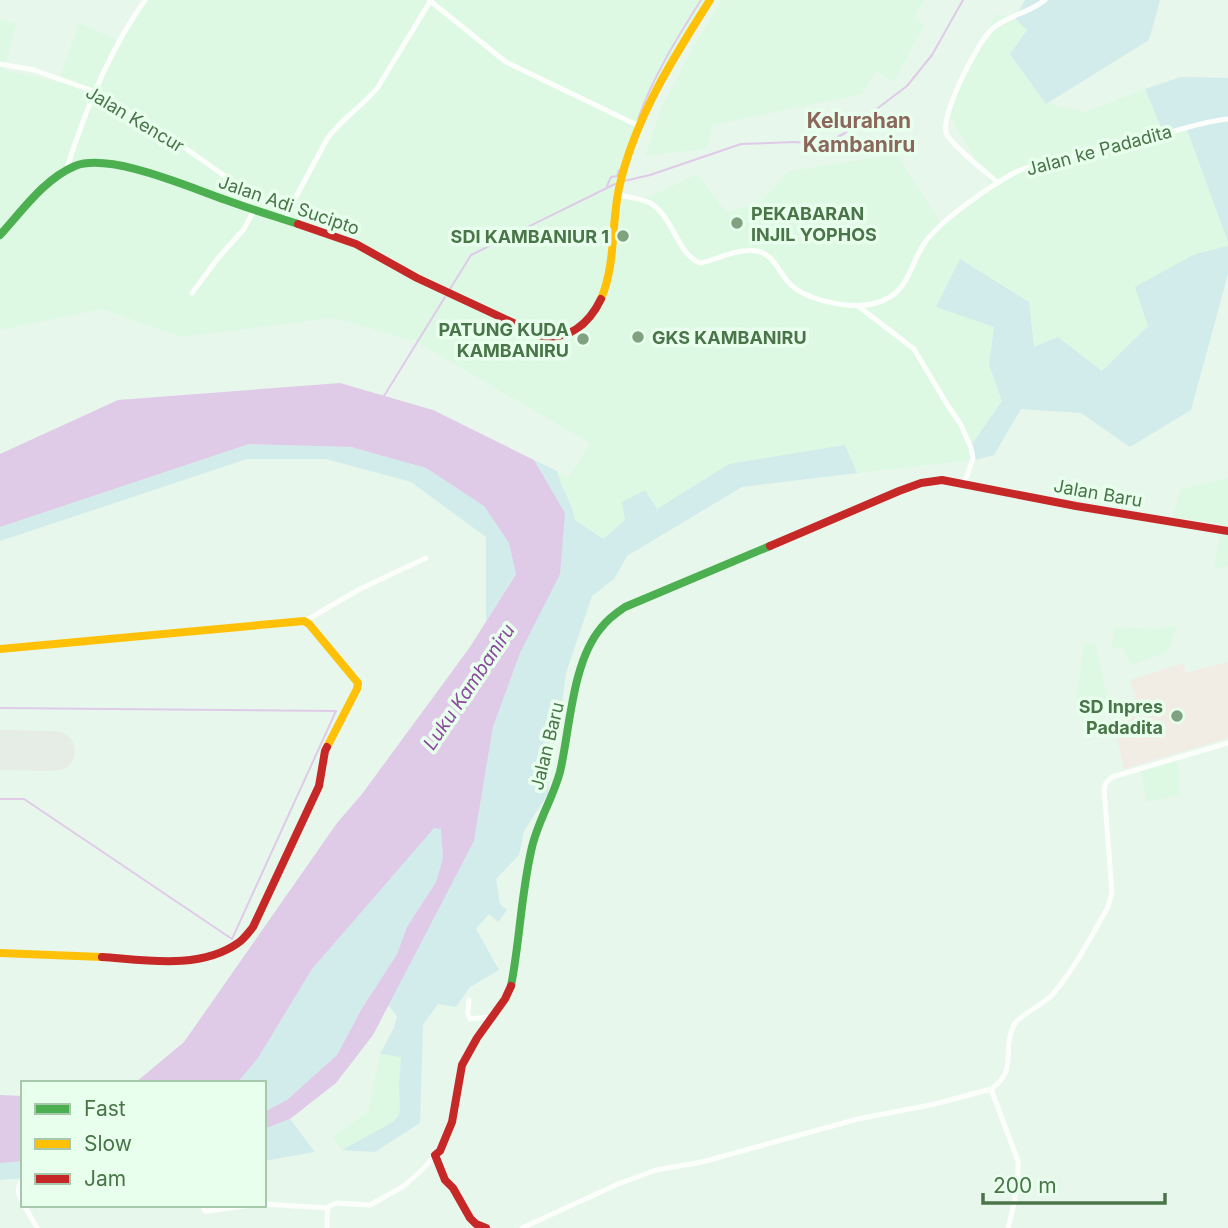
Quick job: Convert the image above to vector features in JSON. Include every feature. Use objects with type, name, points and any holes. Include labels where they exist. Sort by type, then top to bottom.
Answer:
[{"type":"main road","points":[[618,192],[637,125],[710,0]]},
{"type":"main road","name":"Jalan Adi Sucipto","points":[[0,235],[41,192],[66,171],[79,165],[104,163],[338,236],[358,244],[440,289],[540,334],[560,336],[577,329],[594,313],[607,289],[618,192]]},
{"type":"main road","name":"Jalan Baru","points":[[435,1155],[440,1151],[452,1122],[462,1065],[490,1017],[505,999],[511,985],[521,905],[532,847],[560,771],[579,674],[600,627],[609,617],[625,607],[899,491],[932,481],[1228,531]]},
{"type":"main road","points":[[0,649],[304,621],[356,679],[358,689],[325,751],[318,786],[251,931],[238,944],[226,951],[184,961],[0,953]]},
{"type":"main road","points":[[435,1155],[445,1180],[453,1188],[470,1218],[486,1228]]},
{"type":"street","points":[[66,171],[96,92],[125,29],[145,0]]},
{"type":"street","points":[[284,220],[327,139],[378,87],[430,0],[506,62],[637,125]]},
{"type":"street","points":[[998,183],[950,139],[945,129],[946,117],[971,59],[988,33],[1004,20],[1033,9],[1045,0]]},
{"type":"street","name":"Jalan Kencur","points":[[0,64],[34,70],[96,92],[171,138],[229,179],[242,191],[250,209]]},
{"type":"street","name":"Jalan ke Padadita","points":[[618,192],[650,203],[661,212],[695,262],[707,262],[745,251],[758,251],[772,259],[790,284],[801,292],[820,299],[858,306],[876,303],[895,293],[903,285],[924,244],[942,224],[1018,171],[1195,124],[1228,119]]},
{"type":"street","points":[[192,293],[244,229],[250,209]]},
{"type":"street","points":[[858,306],[914,349],[961,425],[973,458],[962,484]]},
{"type":"street","points":[[304,621],[360,589],[426,558]]},
{"type":"street","points":[[522,1228],[618,1184],[656,1170],[702,1162],[858,1119],[934,1104],[990,1089],[1001,1082],[1007,1071],[1009,1045],[1017,1021],[1042,1004],[1058,988],[1108,907],[1112,892],[1104,789],[1106,783],[1112,777],[1228,743]]},
{"type":"street","points":[[469,1000],[470,1020],[490,1017]]},
{"type":"street","points":[[990,1089],[1018,1161],[1016,1197],[1007,1228]]},
{"type":"street","points":[[266,1204],[328,1208],[336,1203],[374,1203],[404,1186],[435,1155]]},
{"type":"street","points":[[21,1183],[18,1189],[21,1199]]},
{"type":"street","points":[[24,1207],[37,1228]]},
{"type":"street","points":[[203,1207],[205,1211],[237,1207]]},
{"type":"street","points":[[327,1228],[328,1208]]},
{"type":"shaded area","points":[[146,0],[709,0],[647,106],[622,194],[649,197],[697,174],[727,213],[760,202],[789,171],[896,154],[941,223],[991,186],[947,111],[996,14],[1015,18],[1027,29],[1010,54],[1046,103],[1085,112],[1145,89],[1163,131],[1186,126],[1228,246],[1195,254],[1148,326],[1102,371],[1058,337],[1034,347],[994,326],[989,365],[1002,401],[972,444],[975,460],[857,473],[844,445],[729,464],[657,510],[625,520],[603,539],[574,520],[557,471],[568,477],[591,444],[417,342],[334,318],[181,337],[103,309],[0,330],[0,19],[16,24],[4,70],[58,82],[79,23],[121,42]]},
{"type":"shaded area","points":[[722,0],[924,0],[914,18],[924,25],[894,82],[876,71],[862,94],[713,125],[706,149],[645,156],[662,107],[688,56]]},
{"type":"shaded area","points":[[1025,0],[1160,0],[1149,40],[1046,104],[1010,54],[1027,30],[1015,18]]},
{"type":"shaded area","points":[[1181,77],[1228,78],[1228,242],[1186,127],[1163,132],[1145,89]]},
{"type":"shaded area","points":[[1228,246],[1228,274],[1191,410],[1130,447],[1081,413],[1021,409],[994,455],[975,460],[972,444],[1002,401],[989,365],[994,327],[936,307],[960,259],[1029,302],[1034,347],[1058,337],[1102,371],[1148,326],[1135,287],[1195,254]]},
{"type":"shaded area","points":[[249,444],[351,447],[426,468],[484,506],[509,543],[516,573],[486,621],[486,537],[411,482],[326,459],[247,459],[0,541],[0,527]]},
{"type":"shaded area","points":[[845,445],[857,473],[742,487],[627,556],[614,579],[592,596],[566,673],[562,703],[551,718],[548,794],[524,831],[519,855],[496,879],[500,904],[507,910],[498,922],[489,914],[476,929],[499,970],[470,987],[456,1007],[438,1004],[423,1025],[420,1123],[375,1152],[342,1150],[393,1122],[400,1109],[401,1057],[380,1054],[394,1028],[397,1016],[388,1005],[474,841],[493,727],[565,513],[534,460],[557,471],[575,520],[603,539],[625,520],[622,502],[645,490],[657,509],[729,464]]},
{"type":"shaded area","points":[[1228,478],[1228,566],[1214,569],[1222,524],[1172,517],[1181,489]]},
{"type":"shaded area","points":[[1178,625],[1167,652],[1132,665],[1123,648],[1112,647],[1114,627],[1156,629]]},
{"type":"shaded area","points":[[1084,643],[1095,644],[1109,704],[1075,710]]},
{"type":"shaded area","name":"SD Inpres Padadita","points":[[1228,662],[1228,738],[1124,769],[1113,720],[1140,712],[1130,680],[1184,663],[1185,673]]},
{"type":"shaded area","points":[[1177,759],[1180,795],[1146,802],[1141,770]]},
{"type":"shaded area","points":[[434,827],[442,829],[443,858],[436,882],[407,927],[397,954],[361,1010],[337,1055],[287,1100],[266,1111],[266,1081],[239,1081],[258,1058],[312,969]]},
{"type":"shaded area","points":[[380,1054],[401,1057],[398,1116],[393,1122],[342,1150],[333,1137],[368,1112]]},
{"type":"shaded area","points":[[290,1119],[315,1152],[266,1161],[266,1128]]},
{"type":"shaded area","points":[[21,1161],[21,1178],[0,1180],[0,1163]]},
{"type":"water","name":"Luku Kambaniru","points":[[340,383],[433,410],[534,460],[565,513],[560,574],[520,653],[493,727],[474,841],[373,1035],[336,1083],[290,1119],[266,1128],[266,1111],[287,1100],[337,1055],[361,1010],[397,954],[407,927],[436,882],[443,858],[441,829],[434,828],[312,969],[258,1058],[239,1081],[137,1081],[184,1042],[337,823],[362,794],[470,647],[516,574],[509,543],[484,506],[426,468],[351,447],[249,444],[0,527],[0,454],[118,400]]},
{"type":"water","points":[[0,1095],[21,1096],[21,1161],[0,1163]]},
{"type":"waterway","points":[[638,119],[658,73],[701,0]]},
{"type":"waterway","points":[[624,181],[650,175],[741,144],[795,142],[823,145],[845,133],[907,86],[932,55],[963,0]]},
{"type":"waterway","points":[[607,186],[611,177],[617,176],[619,170]]},
{"type":"waterway","points":[[450,289],[471,255],[615,184]]},
{"type":"waterway","points":[[384,396],[445,297]]},
{"type":"waterway","points":[[0,708],[336,711],[232,939],[24,799],[0,799]]},
{"type":"runway","points":[[0,750],[55,751]]},
{"type":"traffic: fast","points":[[0,235],[34,196],[53,179],[75,166],[90,163],[129,167],[150,173],[298,224]]},
{"type":"traffic: fast","points":[[511,986],[532,847],[560,772],[573,697],[591,642],[606,622],[625,607],[770,546]]},
{"type":"traffic: slow","points":[[601,299],[609,272],[619,188],[634,138],[656,90],[710,0]]},
{"type":"traffic: slow","points":[[0,649],[304,621],[358,683],[327,747]]},
{"type":"traffic: slow","points":[[0,953],[102,957]]},
{"type":"traffic: jam","points":[[298,224],[356,244],[417,278],[539,335],[559,336],[576,329],[590,316],[601,299]]},
{"type":"traffic: jam","points":[[770,546],[899,491],[921,483],[942,480],[1228,531]]},
{"type":"traffic: jam","points":[[102,957],[154,961],[190,960],[223,951],[242,940],[253,927],[319,786],[327,747]]},
{"type":"traffic: jam","points":[[486,1228],[470,1218],[453,1188],[445,1180],[435,1155],[440,1151],[452,1122],[462,1065],[511,986]]},
{"type":"place","name":"PEKABARAN INJIL YOPHOS","points":[[737,223]]},
{"type":"place","name":"SDI KAMBANIUR 1","points":[[623,236]]},
{"type":"place","name":"GKS KAMBANIRU","points":[[638,337]]},
{"type":"place","name":"PATUNG KUDA KAMBANIRU","points":[[583,339]]},
{"type":"place","name":"SD Inpres Padadita","points":[[1177,716]]},
{"type":"district","name":"Kelurahan Kambaniru","points":[[859,132]]}]
